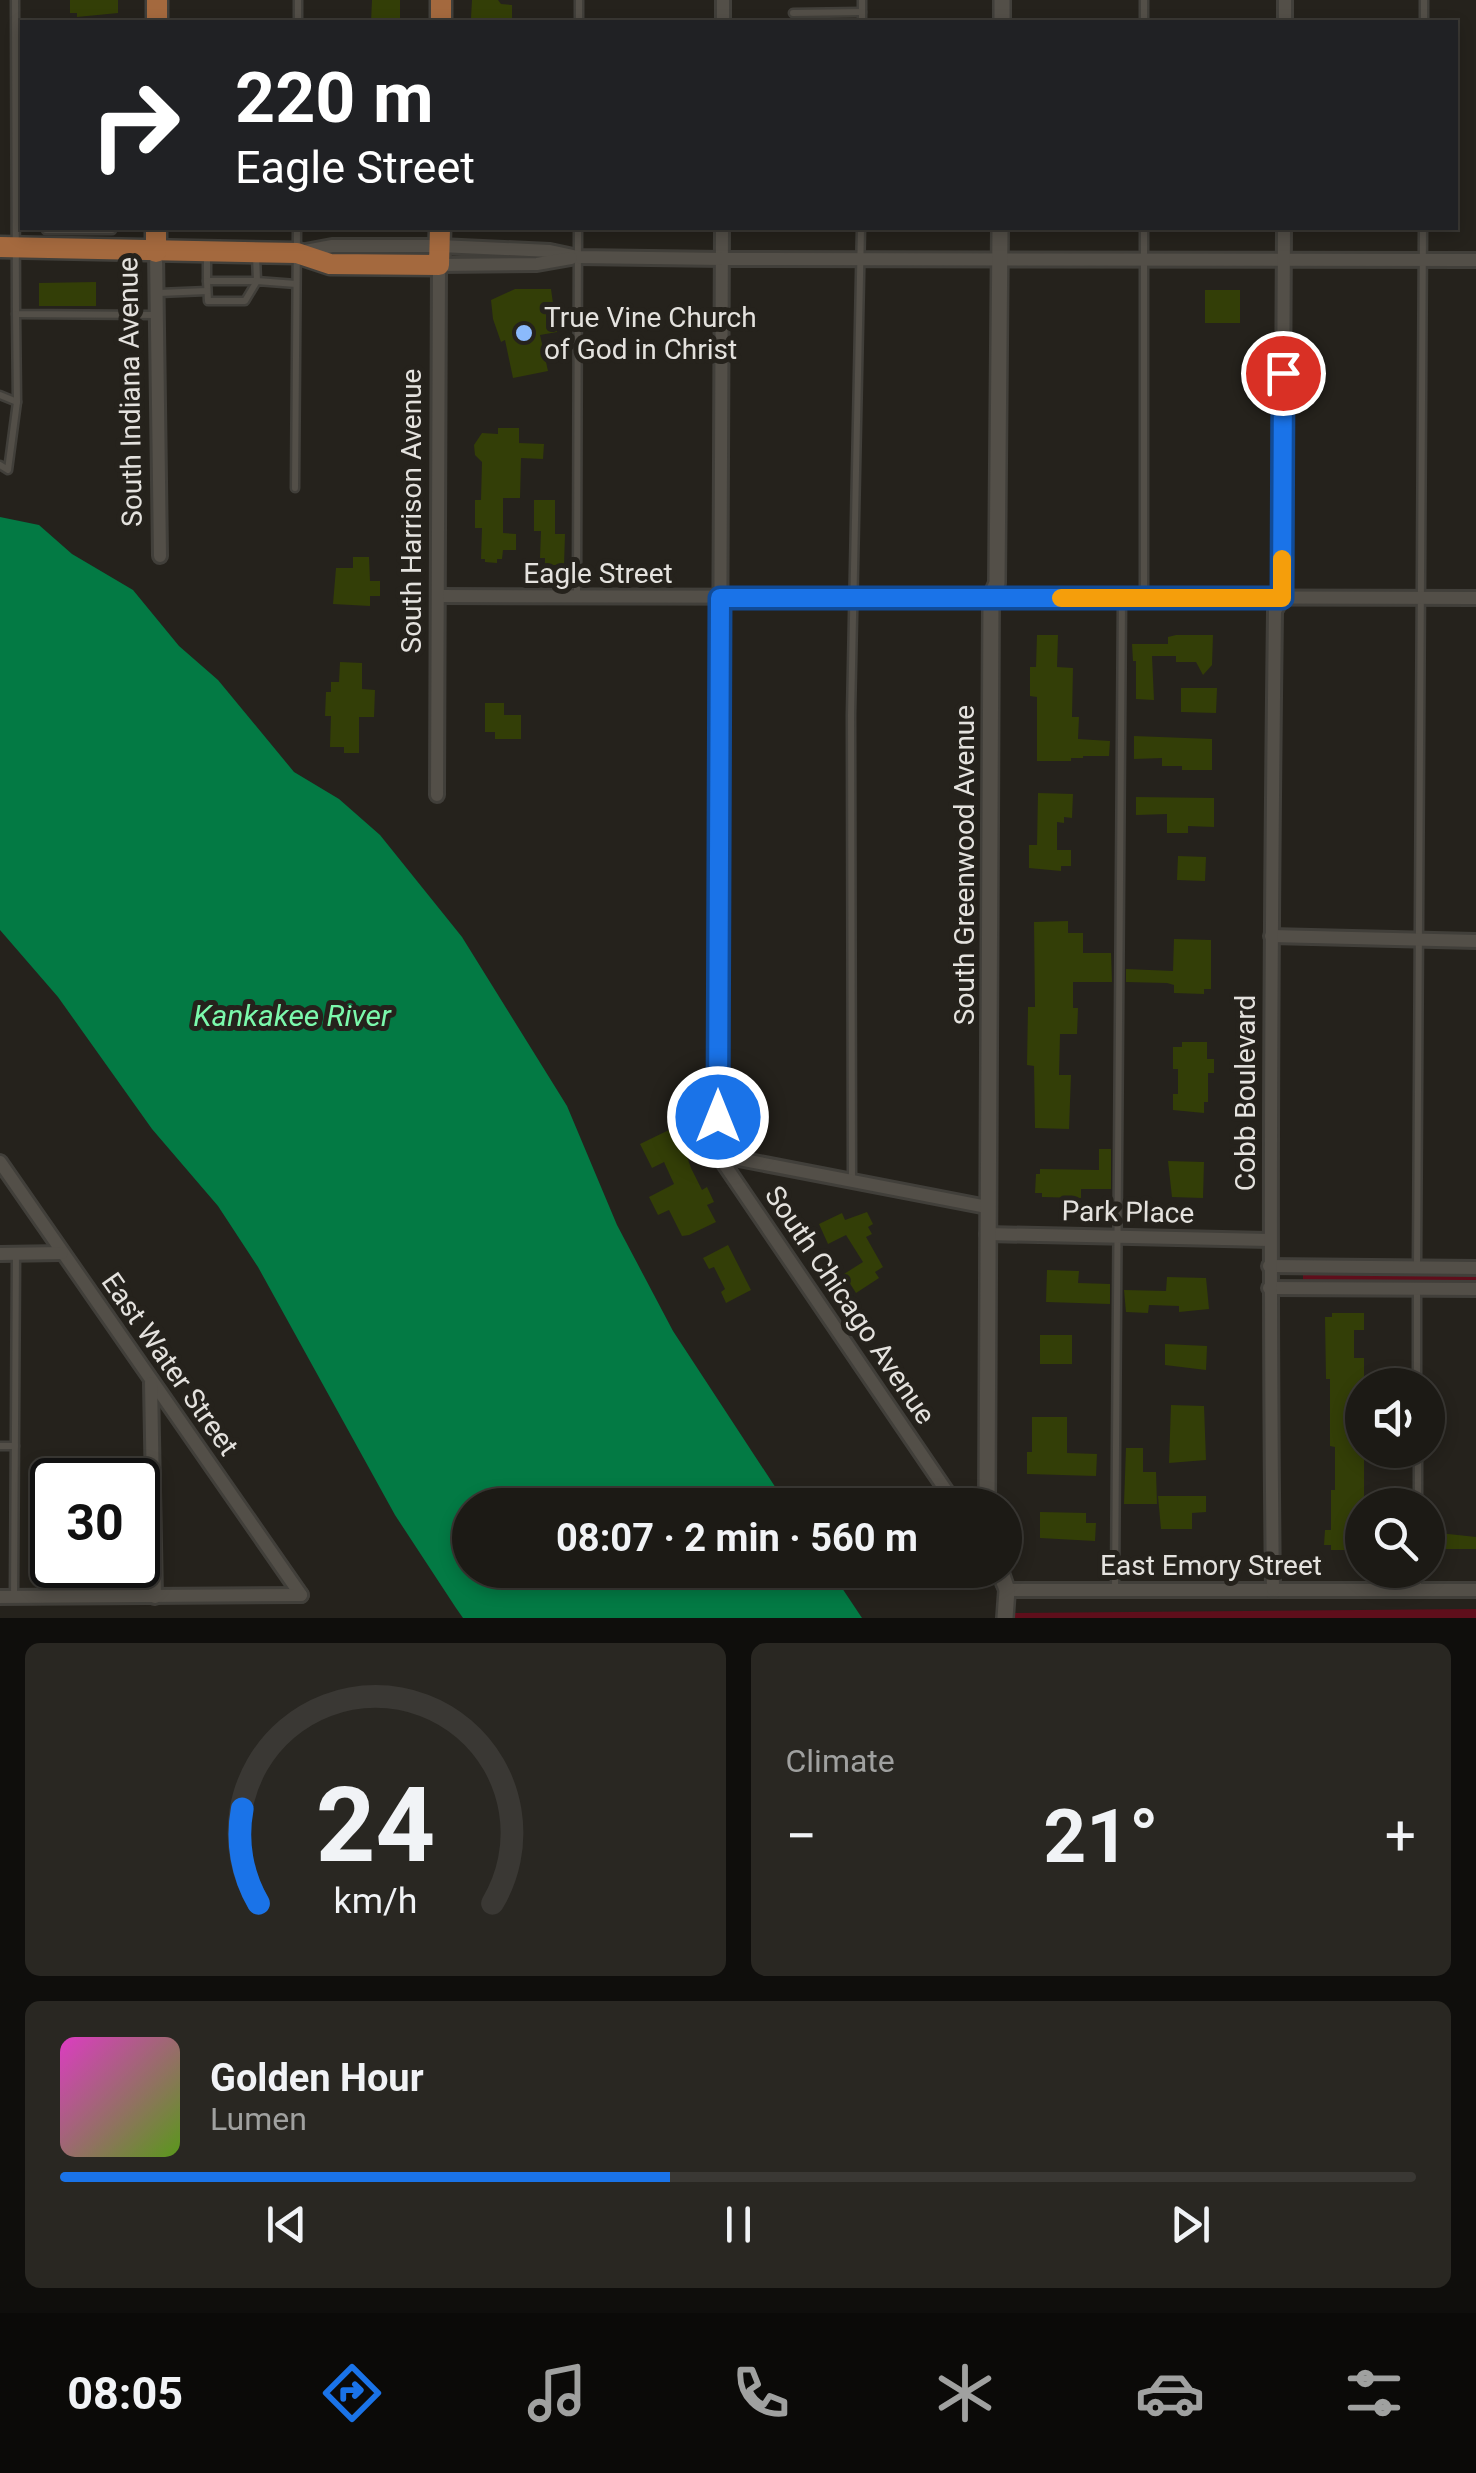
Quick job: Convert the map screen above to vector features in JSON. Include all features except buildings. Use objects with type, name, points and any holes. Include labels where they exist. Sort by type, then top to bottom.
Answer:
[{"type":"main road","name":"South Indiana Avenue","points":[[156,230],[156,252]]},
{"type":"main road","points":[[7,254],[46,235],[112,236],[156,252]]},
{"type":"main road","points":[[7,254],[297,253],[330,264],[440,246]]},
{"type":"street","points":[[722,230],[718,1155],[986,1208]]},
{"type":"street","name":"South Greenwood Avenue","points":[[987,1488],[991,598],[998,583],[1000,230]]},
{"type":"street","name":"Cobb Boulevard","points":[[1273,1590],[1269,1266],[1271,936],[1274,611],[1282,598],[1284,230]]},
{"type":"street","points":[[440,246],[537,264],[578,257],[1476,260]]},
{"type":"street","name":"South Harrison Avenue","points":[[437,795],[440,246]]},
{"type":"street","name":"South Indiana Avenue","points":[[156,252],[160,556]]},
{"type":"street","name":"Eagle Street","points":[[439,596],[1476,598]]},
{"type":"street","points":[[1271,936],[1476,941]]},
{"type":"street","name":"South Chicago Avenue","points":[[718,1155],[944,1488]]},
{"type":"street","name":"East Water Street","points":[[0,1162],[301,1594],[156,1597]]},
{"type":"street","name":"Park Place","points":[[986,1234],[1269,1240]]},
{"type":"street","points":[[0,1254],[62,1252]]},
{"type":"street","points":[[1269,1266],[1476,1268]]},
{"type":"street","points":[[1270,1288],[1476,1288]]},
{"type":"street","points":[[7,1596],[156,1597],[151,1381]]},
{"type":"street","points":[[1004,1618],[1007,1590]]},
{"type":"street","name":"East Emory Street","points":[[1007,1590],[1476,1590]]},
{"type":"lane","points":[[0,465],[8,470],[16,402],[16,314],[7,254],[19,143],[15,0]]},
{"type":"lane","points":[[862,0],[862,20]]},
{"type":"lane","points":[[792,13],[862,12]]},
{"type":"lane","points":[[296,488],[297,230]]},
{"type":"lane","points":[[577,598],[578,230]]},
{"type":"lane","points":[[852,1181],[854,598],[861,230]]},
{"type":"lane","points":[[1144,230],[1144,598]]},
{"type":"lane","points":[[1417,1268],[1423,230]]},
{"type":"lane","points":[[206,253],[208,301],[244,301],[258,281],[256,253]]},
{"type":"lane","points":[[207,281],[296,284]]},
{"type":"lane","points":[[156,293],[208,290]]},
{"type":"lane","points":[[16,314],[157,315]]},
{"type":"lane","points":[[0,395],[16,402]]},
{"type":"lane","points":[[1115,1590],[1122,598]]},
{"type":"lane","points":[[7,1596],[15,1446],[16,1254]]},
{"type":"lane","points":[[1417,1288],[1417,1368]]},
{"type":"lane","points":[[0,1446],[15,1446]]},
{"type":"shaded area","points":[[1303,1273],[1476,1274],[1476,1283],[1303,1282]]},
{"type":"shaded area","points":[[1476,1609],[1476,1618],[1011,1618],[1010,1613]]},
{"type":"water","name":"Kankakee River","points":[[0,517],[39,525],[72,554],[133,590],[179,646],[218,680],[294,772],[339,799],[380,835],[462,937],[567,1106],[617,1225],[673,1331],[776,1488],[452,1488],[452,1588],[842,1588],[862,1618],[463,1618],[395,1515],[258,1267],[218,1206],[152,1129],[58,997],[0,930]]},
{"type":"slow traffic","points":[[1061,598],[1282,598],[1282,559]]},
{"type":"place","name":"True Vine Church of God in Christ","points":[[524,333]]},
{"type":"route","points":[[718,1117],[720,598],[1282,598],[1283,373]]}]
